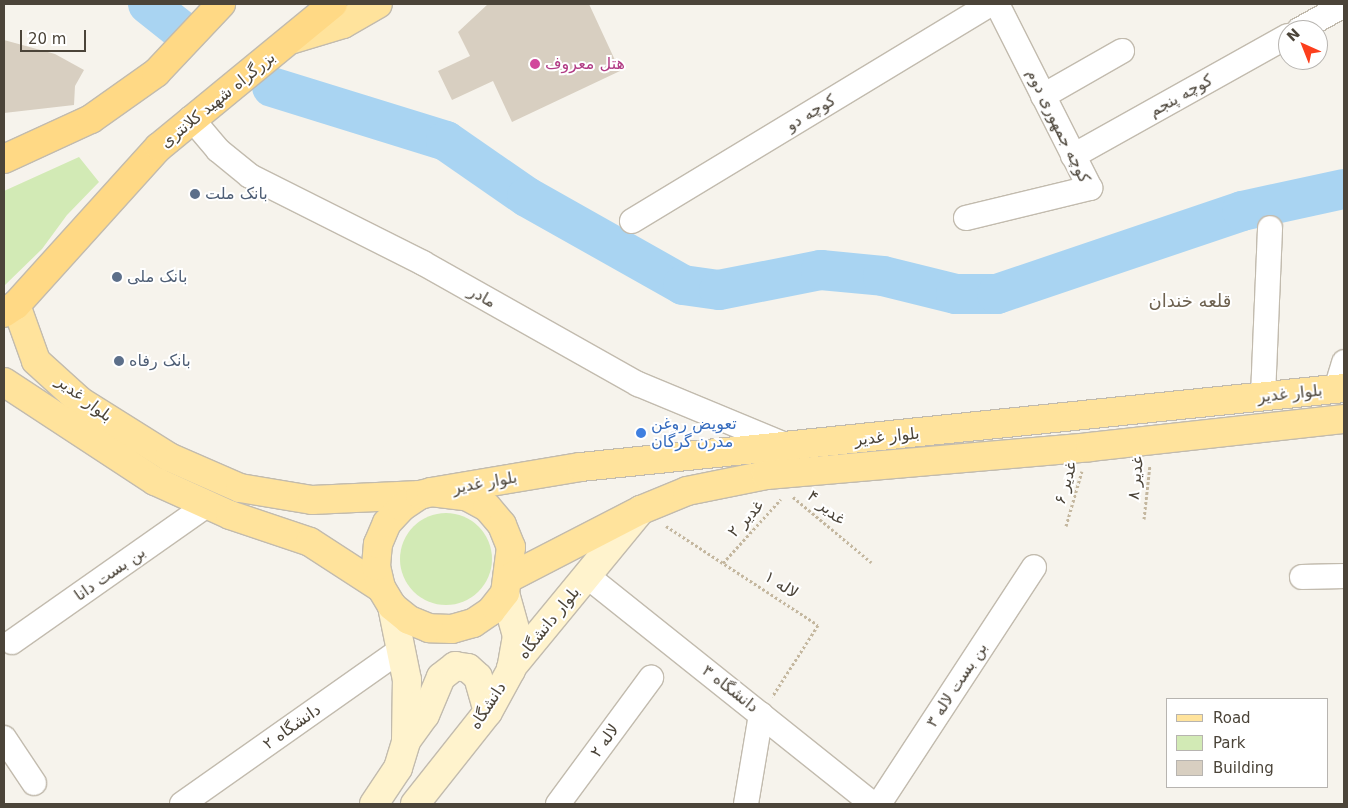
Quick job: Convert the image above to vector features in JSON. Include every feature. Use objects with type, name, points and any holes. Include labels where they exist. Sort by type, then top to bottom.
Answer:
[{"type":"highway","name":"بزرگراه شهید کلانتری","points":[[10,309],[159,147],[191,118],[293,39],[333,4]]},
{"type":"highway","points":[[4,159],[91,119],[156,73],[216,8]]},
{"type":"main road","points":[[293,39],[343,24],[378,4]]},
{"type":"main road","name":"بلوار غدیر","points":[[10,309],[36,361],[80,401],[169,457],[240,488],[312,500],[426,494],[581,467],[791,447],[1340,388]]},
{"type":"main road","name":"بلوار غدیر","points":[[4,382],[155,481],[207,505],[310,542],[386,597]]},
{"type":"main road","name":"بلوار غدیر","points":[[507,586],[640,510],[687,491],[766,475],[1090,447],[1344,419]]},
{"type":"main road","points":[[374,804],[398,768],[406,741],[407,680],[402,649],[376,566],[378,544],[387,523],[402,507],[426,494],[466,496],[487,507],[502,525],[511,547],[507,586],[491,611],[473,623],[452,629],[429,628],[409,620],[386,597]]},
{"type":"main road","name":"بلوار غدیر","points":[[587,576],[640,510]]},
{"type":"main road","name":"بلوار دانشگاه","points":[[510,670],[587,576]]},
{"type":"main road","name":"دانشگاه","points":[[415,804],[488,712],[510,670],[517,636],[507,586]]},
{"type":"main road","points":[[406,741],[425,715],[441,677],[455,666],[468,668],[478,678],[488,712]]},
{"type":"street","name":"کوچه دو","points":[[632,221],[991,4]]},
{"type":"street","name":"کوچه جمهوری دوم","points":[[966,218],[1090,188],[997,4]]},
{"type":"street","points":[[1317,20],[1344,5]]},
{"type":"street","name":"کوچه پنجم","points":[[1073,156],[1278,42]]},
{"type":"street","points":[[1043,96],[1122,51]]},
{"type":"street","name":"مادر","points":[[191,118],[218,150],[250,176],[423,264],[638,384],[791,447]]},
{"type":"street","points":[[1263,396],[1270,228]]},
{"type":"street","points":[[1340,388],[1344,362]]},
{"type":"street","name":"بن بست دانا","points":[[12,642],[207,505]]},
{"type":"street","name":"بن بست لاله ۳","points":[[879,804],[1034,567]]},
{"type":"street","name":"۳ دانشگاه","points":[[587,576],[873,804]]},
{"type":"street","points":[[1302,577],[1344,576]]},
{"type":"street","name":"دانشگاه ۲","points":[[182,804],[402,649]]},
{"type":"street","name":"۲ لاله","points":[[558,804],[651,678]]},
{"type":"street","points":[[746,804],[761,714]]},
{"type":"street","points":[[4,738],[34,783]]},
{"type":"path","name":"۸ غدیر","points":[[1144,519],[1153,440]]},
{"type":"path","name":"۶ غدیر","points":[[1066,526],[1090,447]]},
{"type":"path","name":"۴ غدیر","points":[[787,492],[871,562]]},
{"type":"path","name":"۲ غدیر","points":[[722,563],[787,492]]},
{"type":"path","name":"۱ لاله","points":[[640,510],[818,625],[761,714]]},
{"type":"green space","points":[[79,157],[99,182],[67,215],[42,249],[4,286],[4,191]]},
{"type":"green space","points":[[446,513],[464,516],[479,526],[489,541],[492,559],[489,577],[479,592],[464,602],[446,605],[428,602],[413,592],[403,577],[400,559],[403,541],[413,526],[428,516]]},
{"type":"building","name":"هتل معروف","points":[[488,4],[589,4],[620,71],[512,122],[493,81],[452,100],[438,71],[470,56],[458,32]]},
{"type":"building","points":[[4,40],[55,54],[84,70],[75,86],[74,105],[4,113]]},
{"type":"waterway","points":[[148,4],[182,31]]},
{"type":"waterway","points":[[272,87],[446,141],[527,197],[683,285],[719,290],[821,270],[883,276],[956,294],[997,294],[1242,211],[1344,189]]},
{"type":"place","name":"هتل معروف","points":[[535,64]]},
{"type":"place","name":"بانک ملت","points":[[195,194]]},
{"type":"place","name":"بانک ملی","points":[[117,277]]},
{"type":"place","name":"بانک رفاه","points":[[119,361]]},
{"type":"place","name":"تعویض روغن مدرن گرگان","points":[[641,433]]},
{"type":"district","name":"قلعه خندان","points":[[1190,301]]}]
